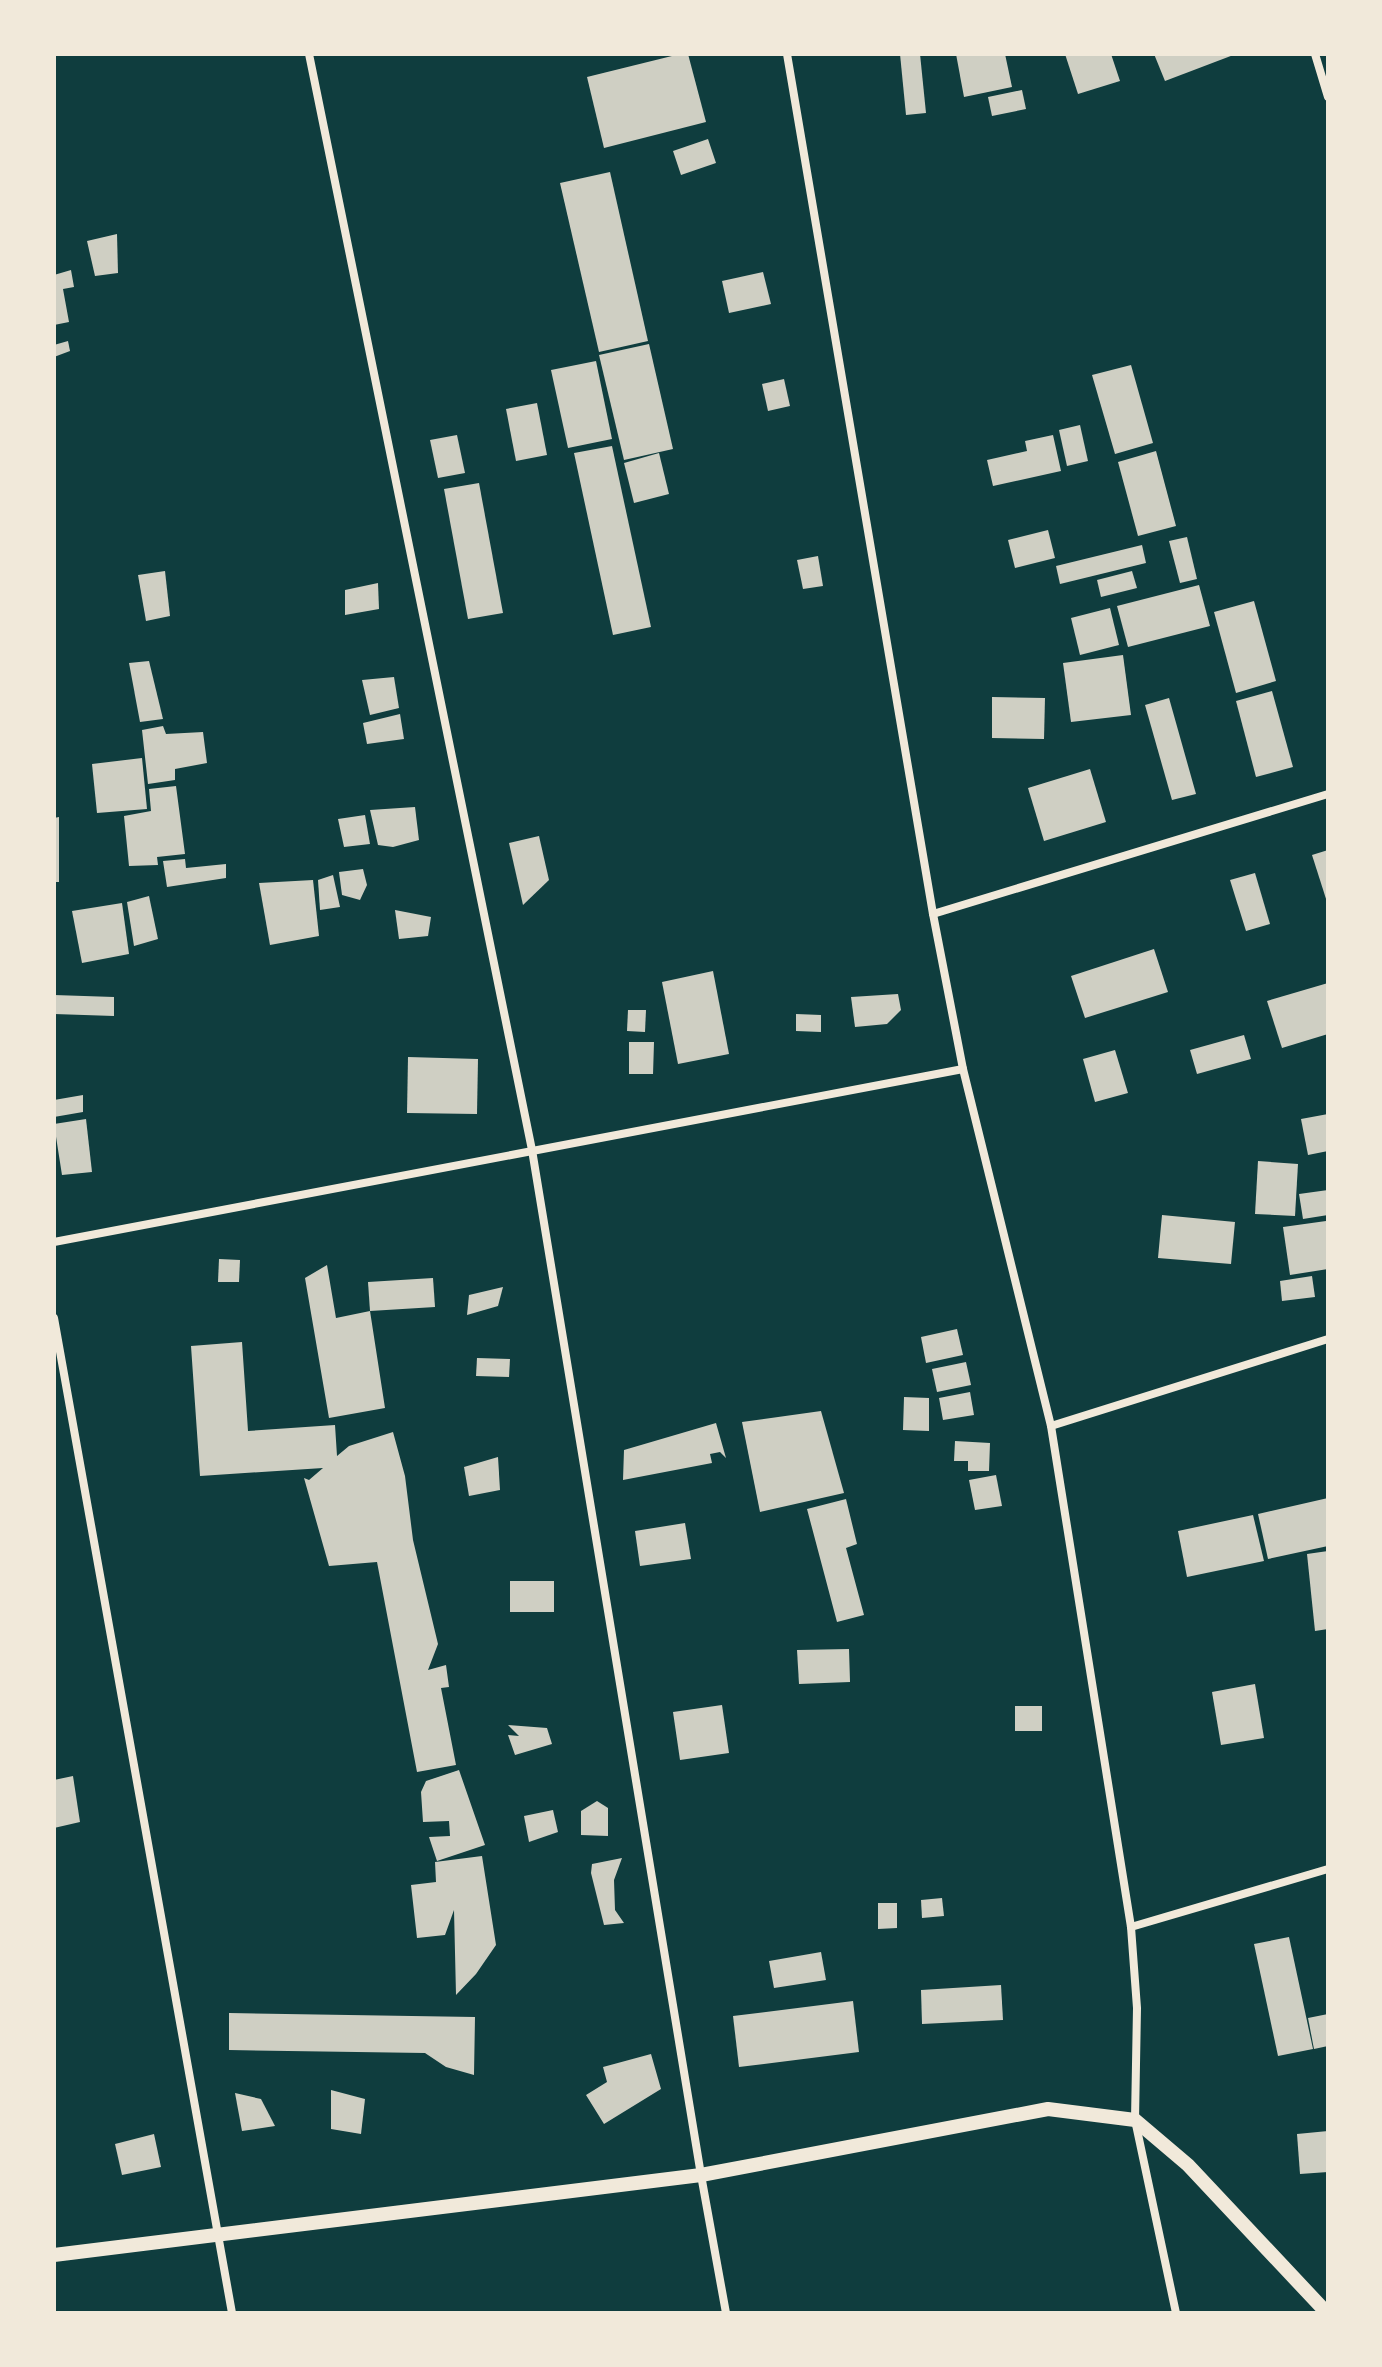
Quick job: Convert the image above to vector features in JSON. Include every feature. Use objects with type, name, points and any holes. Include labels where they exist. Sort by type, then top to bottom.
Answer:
[{"type":"street","points":[[309,54],[532,1150],[726,2313]]},
{"type":"street","points":[[787,54],[933,914],[963,1069],[1051,1426],[1131,1927],[1137,2008],[1135,2120],[1176,2313]]},
{"type":"street","points":[[1315,54],[1328,97]]},
{"type":"street","points":[[933,914],[1328,794]]},
{"type":"street","points":[[54,1242],[963,1069]]},
{"type":"street","points":[[54,1318],[232,2313]]},
{"type":"street","points":[[1051,1426],[1328,1339]]},
{"type":"street","points":[[1131,1927],[1328,1869]]},
{"type":"street","points":[[54,2255],[701,2175],[1048,2109],[1135,2120],[1188,2165],[1327,2313]]},
{"type":"building","points":[[688,54],[706,122],[604,148],[587,77]]},
{"type":"building","points":[[900,54],[920,54],[926,113],[906,115]]},
{"type":"building","points":[[956,54],[1005,54],[1012,87],[964,97]]},
{"type":"building","points":[[1065,54],[1111,54],[1120,81],[1078,94]]},
{"type":"building","points":[[1154,54],[1236,54],[1165,81]]},
{"type":"building","points":[[1022,90],[1026,109],[992,116],[988,97]]},
{"type":"building","points":[[708,139],[716,163],[681,175],[673,151]]},
{"type":"building","points":[[610,172],[648,341],[599,352],[560,183]]},
{"type":"building","points":[[117,234],[118,273],[95,276],[87,241]]},
{"type":"building","points":[[71,270],[74,287],[63,289],[69,322],[54,325],[54,275]]},
{"type":"building","points":[[763,272],[771,304],[729,313],[722,281]]},
{"type":"building","points":[[68,341],[70,351],[54,357],[54,345]]},
{"type":"building","points":[[649,344],[673,449],[624,460],[599,355]]},
{"type":"building","points":[[596,361],[612,439],[568,448],[551,370]]},
{"type":"building","points":[[1131,365],[1153,443],[1115,454],[1092,375]]},
{"type":"building","points":[[784,379],[790,406],[768,411],[762,384]]},
{"type":"building","points":[[537,403],[547,455],[516,461],[506,409]]},
{"type":"building","points":[[1080,425],[1088,461],[1067,466],[1059,430]]},
{"type":"building","points":[[457,435],[465,473],[438,478],[430,440]]},
{"type":"building","points":[[1053,435],[1061,471],[993,486],[987,460],[1027,451],[1025,441]]},
{"type":"building","points":[[612,446],[651,627],[613,635],[574,453]]},
{"type":"building","points":[[1156,451],[1176,526],[1138,536],[1118,462]]},
{"type":"building","points":[[659,453],[669,494],[634,503],[624,463]]},
{"type":"building","points":[[479,483],[503,613],[468,619],[444,489]]},
{"type":"building","points":[[1048,530],[1055,558],[1015,568],[1008,540]]},
{"type":"building","points":[[1187,537],[1197,579],[1180,583],[1169,541]]},
{"type":"building","points":[[1142,545],[1146,563],[1060,584],[1056,566]]},
{"type":"building","points":[[818,556],[823,586],[803,589],[797,560]]},
{"type":"building","points":[[165,571],[170,616],[146,621],[138,575]]},
{"type":"building","points":[[1132,571],[1137,588],[1101,597],[1097,580]]},
{"type":"building","points":[[378,583],[379,609],[345,615],[345,590]]},
{"type":"building","points":[[1199,585],[1210,626],[1128,647],[1117,606]]},
{"type":"building","points":[[1254,601],[1276,681],[1236,693],[1214,612]]},
{"type":"building","points":[[1110,608],[1119,645],[1080,655],[1071,618]]},
{"type":"building","points":[[1123,655],[1131,715],[1071,722],[1063,663]]},
{"type":"building","points":[[149,661],[163,719],[140,722],[129,663]]},
{"type":"building","points":[[394,677],[399,708],[370,715],[362,680]]},
{"type":"building","points":[[1272,691],[1293,767],[1256,777],[1236,701]]},
{"type":"building","points":[[992,697],[1045,698],[1044,739],[992,738]]},
{"type":"building","points":[[1169,698],[1196,794],[1172,800],[1145,705]]},
{"type":"building","points":[[400,714],[404,739],[367,744],[363,723]]},
{"type":"building","points":[[163,726],[166,734],[203,732],[207,763],[175,769],[175,780],[148,784],[142,730]]},
{"type":"building","points":[[142,758],[147,809],[97,813],[92,764]]},
{"type":"building","points":[[1090,769],[1106,822],[1044,841],[1028,788]]},
{"type":"building","points":[[176,786],[185,854],[157,857],[158,865],[129,866],[124,816],[151,811],[149,789]]},
{"type":"building","points":[[415,807],[419,840],[393,847],[378,845],[370,810]]},
{"type":"building","points":[[365,815],[370,844],[344,847],[338,819]]},
{"type":"building","points":[[59,817],[59,882],[54,882],[54,818]]},
{"type":"building","points":[[539,836],[549,880],[523,905],[509,843]]},
{"type":"building","points":[[1328,850],[1328,902],[1327,902],[1312,855]]},
{"type":"building","points":[[185,859],[186,868],[226,864],[226,878],[167,887],[163,861]]},
{"type":"building","points":[[363,869],[367,885],[360,900],[342,895],[339,872]]},
{"type":"building","points":[[1255,873],[1270,924],[1246,931],[1230,880]]},
{"type":"building","points":[[333,875],[340,907],[320,910],[318,880]]},
{"type":"building","points":[[313,880],[319,936],[270,945],[259,883]]},
{"type":"building","points":[[149,896],[158,939],[134,946],[127,902]]},
{"type":"building","points":[[122,903],[129,954],[82,963],[72,911]]},
{"type":"building","points":[[395,910],[431,917],[428,936],[399,939]]},
{"type":"building","points":[[1154,949],[1168,992],[1085,1018],[1071,976]]},
{"type":"building","points":[[713,971],[729,1054],[678,1064],[662,982]]},
{"type":"building","points":[[1328,983],[1328,1034],[1282,1048],[1267,1001]]},
{"type":"building","points":[[898,994],[901,1010],[887,1024],[855,1027],[851,997]]},
{"type":"building","points":[[54,995],[114,997],[114,1016],[54,1014]]},
{"type":"building","points":[[628,1010],[646,1010],[645,1032],[627,1031]]},
{"type":"building","points":[[796,1014],[821,1015],[821,1032],[796,1031]]},
{"type":"building","points":[[1244,1035],[1251,1059],[1197,1074],[1190,1050]]},
{"type":"building","points":[[629,1042],[654,1042],[653,1074],[629,1074]]},
{"type":"building","points":[[1115,1050],[1128,1093],[1095,1102],[1083,1059]]},
{"type":"building","points":[[408,1057],[478,1059],[477,1114],[407,1113]]},
{"type":"building","points":[[83,1095],[83,1112],[54,1117],[54,1100]]},
{"type":"building","points":[[1328,1114],[1328,1151],[1308,1155],[1301,1119]]},
{"type":"building","points":[[86,1119],[92,1172],[62,1175],[54,1124]]},
{"type":"building","points":[[1258,1161],[1298,1164],[1295,1216],[1255,1214]]},
{"type":"building","points":[[1328,1190],[1328,1215],[1303,1219],[1299,1194]]},
{"type":"building","points":[[1162,1215],[1235,1222],[1231,1264],[1158,1258]]},
{"type":"building","points":[[1326,1221],[1328,1269],[1290,1275],[1283,1227]]},
{"type":"building","points":[[219,1259],[240,1260],[239,1282],[218,1282]]},
{"type":"building","points":[[327,1265],[336,1318],[370,1311],[385,1408],[329,1418],[305,1278]]},
{"type":"building","points":[[1312,1276],[1315,1297],[1282,1301],[1280,1281]]},
{"type":"building","points":[[433,1278],[435,1307],[370,1311],[368,1282]]},
{"type":"building","points":[[503,1287],[498,1306],[467,1315],[469,1295]]},
{"type":"building","points":[[957,1329],[963,1355],[926,1363],[921,1337]]},
{"type":"building","points":[[242,1342],[248,1431],[335,1425],[337,1456],[349,1446],[393,1432],[405,1476],[413,1540],[438,1644],[428,1670],[446,1665],[449,1687],[441,1688],[456,1765],[417,1772],[377,1562],[329,1566],[304,1478],[309,1480],[323,1468],[200,1476],[191,1346]]},
{"type":"building","points":[[477,1358],[510,1359],[509,1377],[476,1376]]},
{"type":"building","points":[[966,1362],[971,1385],[937,1392],[932,1369]]},
{"type":"building","points":[[970,1392],[974,1415],[943,1420],[939,1398]]},
{"type":"building","points":[[904,1397],[929,1398],[929,1431],[903,1430]]},
{"type":"building","points":[[821,1411],[844,1493],[760,1512],[742,1422]]},
{"type":"building","points":[[716,1423],[726,1458],[720,1452],[710,1454],[712,1463],[623,1480],[624,1450]]},
{"type":"building","points":[[955,1441],[990,1443],[989,1471],[968,1471],[968,1461],[954,1461]]},
{"type":"building","points":[[498,1457],[500,1490],[469,1496],[464,1467]]},
{"type":"building","points":[[996,1475],[1002,1506],[975,1510],[969,1480]]},
{"type":"building","points":[[1328,1498],[1328,1546],[1268,1559],[1258,1514]]},
{"type":"building","points":[[846,1499],[857,1544],[846,1548],[864,1615],[837,1622],[807,1509]]},
{"type":"building","points":[[1253,1515],[1264,1561],[1187,1577],[1178,1531]]},
{"type":"building","points":[[685,1523],[691,1559],[640,1566],[635,1531]]},
{"type":"building","points":[[1328,1551],[1328,1629],[1315,1631],[1307,1554]]},
{"type":"building","points":[[510,1581],[554,1581],[554,1612],[510,1612]]},
{"type":"building","points":[[849,1649],[850,1682],[799,1684],[797,1650]]},
{"type":"building","points":[[1255,1684],[1264,1738],[1221,1745],[1212,1692]]},
{"type":"building","points":[[722,1705],[729,1753],[680,1760],[673,1712]]},
{"type":"building","points":[[1015,1706],[1042,1706],[1042,1731],[1015,1731]]},
{"type":"building","points":[[508,1725],[547,1728],[552,1744],[515,1755],[508,1735],[519,1736]]},
{"type":"building","points":[[459,1770],[485,1845],[437,1861],[429,1837],[450,1836],[449,1821],[423,1822],[421,1792],[426,1781]]},
{"type":"building","points":[[73,1776],[80,1822],[54,1828],[54,1780]]},
{"type":"building","points":[[597,1801],[608,1808],[608,1836],[581,1835],[581,1811]]},
{"type":"building","points":[[553,1810],[558,1832],[529,1842],[524,1816]]},
{"type":"building","points":[[482,1856],[496,1945],[476,1974],[456,1995],[454,1910],[445,1935],[417,1938],[411,1885],[436,1882],[435,1862]]},
{"type":"building","points":[[622,1858],[614,1880],[615,1910],[624,1923],[604,1925],[591,1873],[592,1864]]},
{"type":"building","points":[[942,1898],[944,1916],[922,1918],[921,1900]]},
{"type":"building","points":[[878,1903],[897,1903],[897,1928],[878,1929]]},
{"type":"building","points":[[1289,1937],[1313,2049],[1278,2056],[1254,1944]]},
{"type":"building","points":[[821,1952],[826,1980],[774,1988],[769,1961]]},
{"type":"building","points":[[1001,1985],[1003,2020],[922,2024],[921,1990]]},
{"type":"building","points":[[853,2001],[859,2052],[739,2067],[733,2016]]},
{"type":"building","points":[[229,2013],[475,2017],[474,2075],[446,2067],[425,2053],[229,2050]]},
{"type":"building","points":[[1328,2014],[1328,2046],[1314,2049],[1308,2018]]},
{"type":"building","points":[[651,2054],[661,2089],[604,2124],[586,2095],[607,2082],[603,2067]]},
{"type":"building","points":[[331,2090],[365,2099],[361,2134],[331,2129]]},
{"type":"building","points":[[235,2093],[261,2099],[275,2126],[242,2131]]},
{"type":"building","points":[[1328,2131],[1328,2172],[1300,2174],[1297,2134]]},
{"type":"building","points":[[154,2134],[161,2167],[122,2175],[115,2144]]}]
